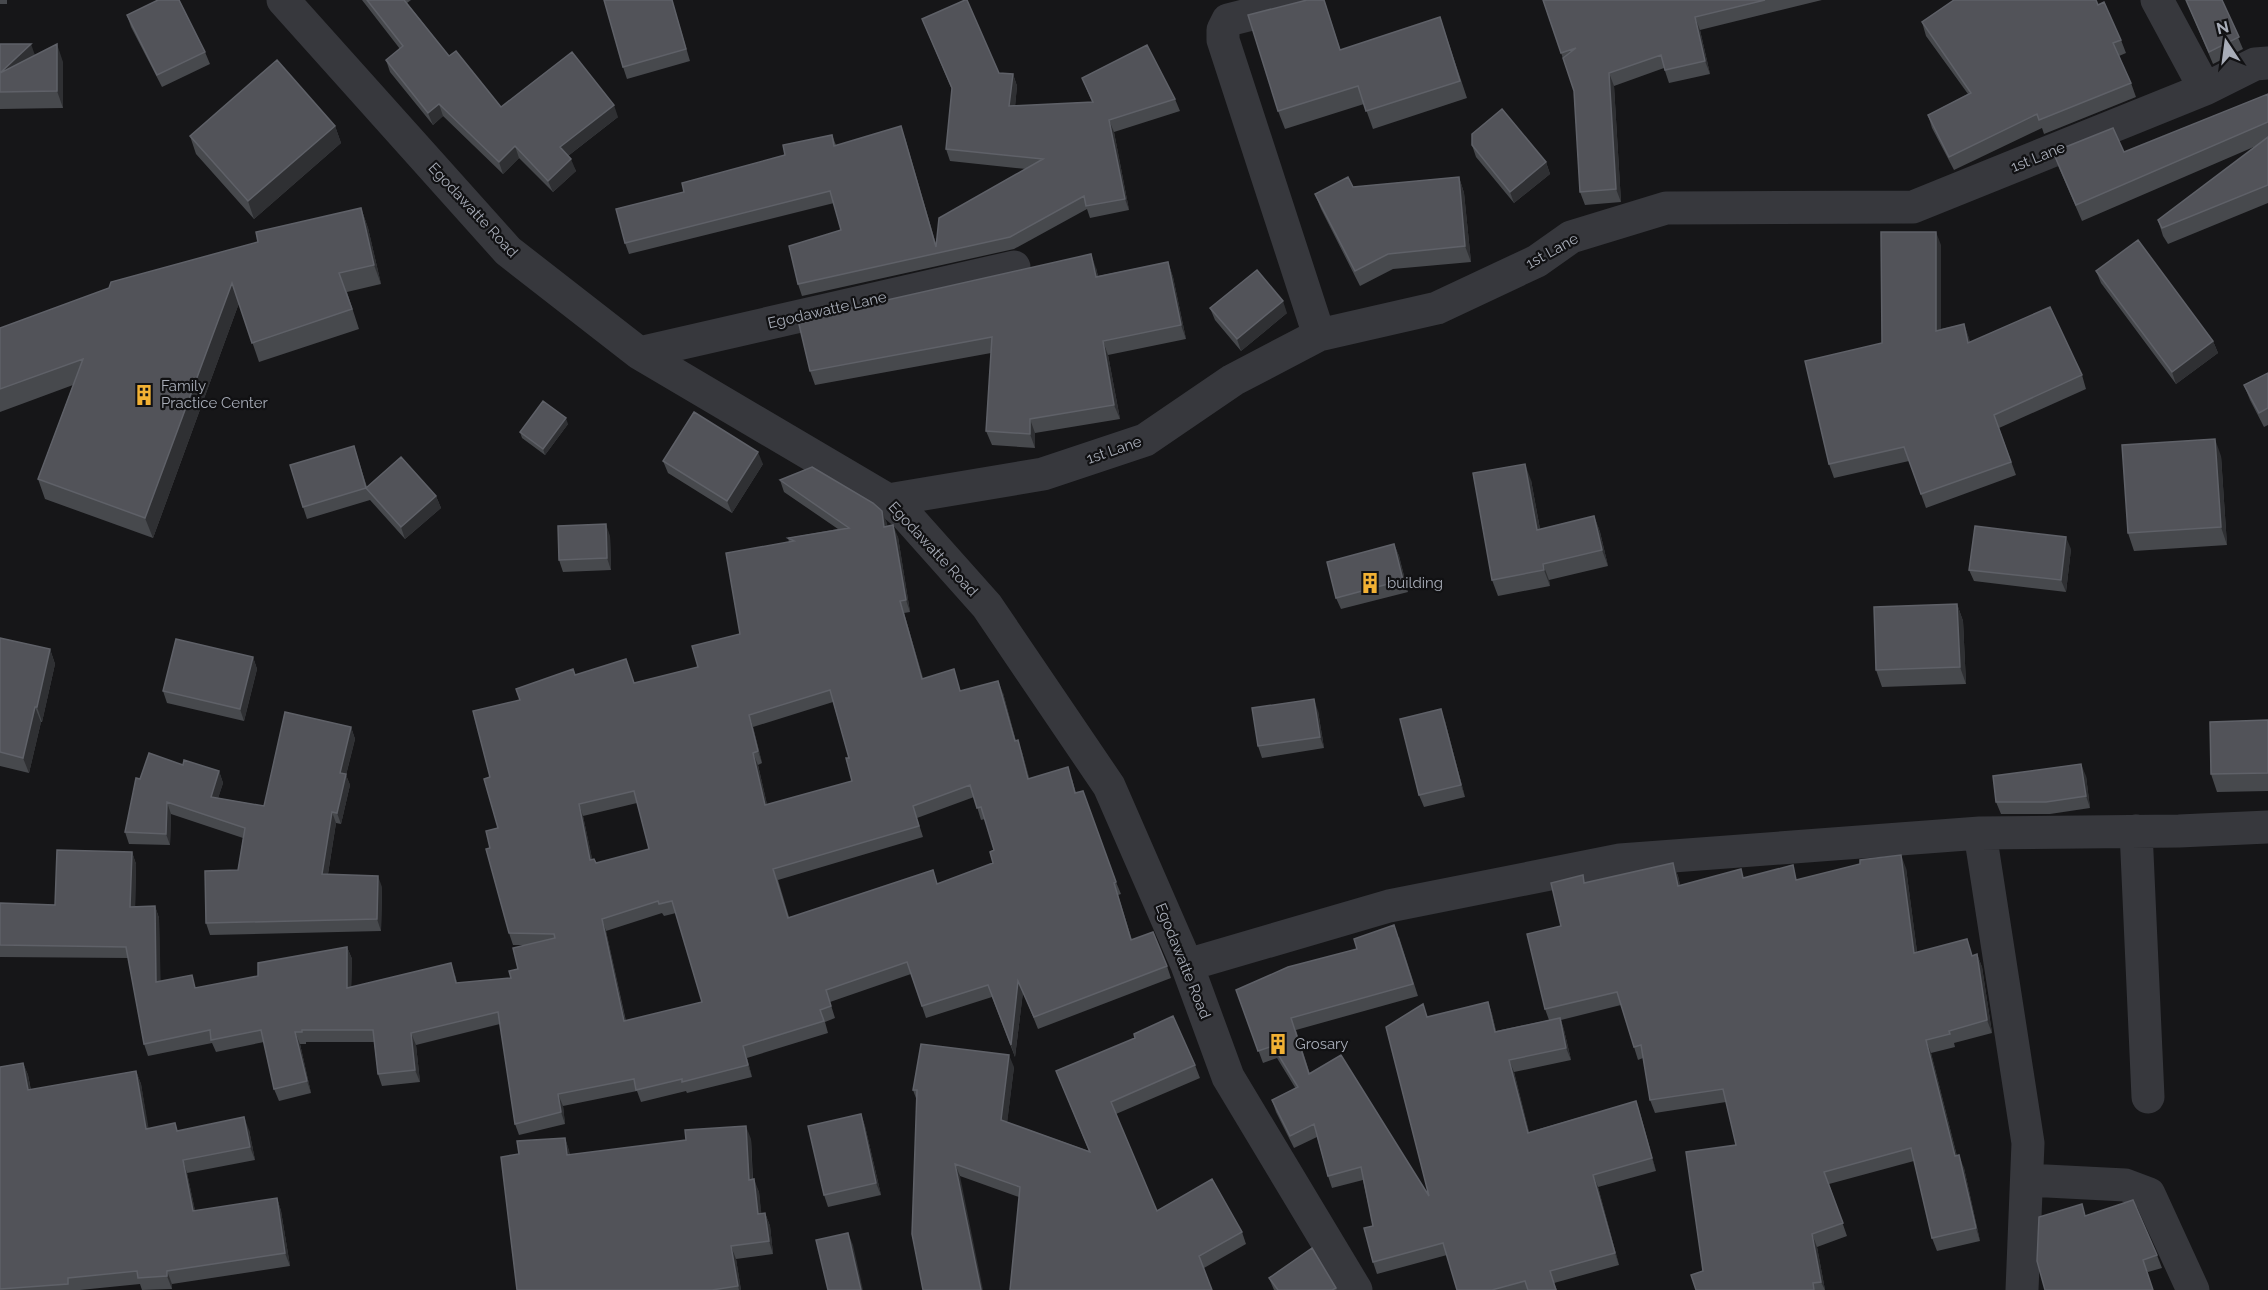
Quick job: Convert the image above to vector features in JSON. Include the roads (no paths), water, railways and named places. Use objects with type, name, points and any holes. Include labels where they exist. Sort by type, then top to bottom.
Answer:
[{"type":"street","name":"Egodawatte Road","points":[[283,0],[508,251],[639,353],[888,500],[905,514],[987,606],[1109,786],[1187,965],[1228,1077],[1356,1290]]},
{"type":"street","points":[[1307,0],[1228,20],[1223,30],[1227,51],[1319,335]]},
{"type":"street","points":[[2157,0],[2205,89]]},
{"type":"street","name":"1st Lane","points":[[888,500],[1042,474],[1145,440],[1233,380],[1319,335],[1437,308],[1537,261],[1571,237],[1666,207],[1913,207],[2205,89],[2256,64],[2268,63]]},
{"type":"street","name":"Egodawatte Lane","points":[[639,353],[1014,267]]},
{"type":"street","points":[[1187,965],[1389,906],[1620,860],[1980,833],[2268,827]]},
{"type":"street","points":[[2136,831],[2148,1097]]},
{"type":"street","points":[[1980,833],[2028,1143],[2022,1290]]},
{"type":"street","points":[[2028,1180],[2125,1185],[2149,1194],[2193,1290]]},
{"type":"place","name":"Family Practice Center","points":[[144,395]]},
{"type":"place","name":"building","points":[[1370,583]]},
{"type":"place","name":"Grosary","points":[[1278,1044]]}]
